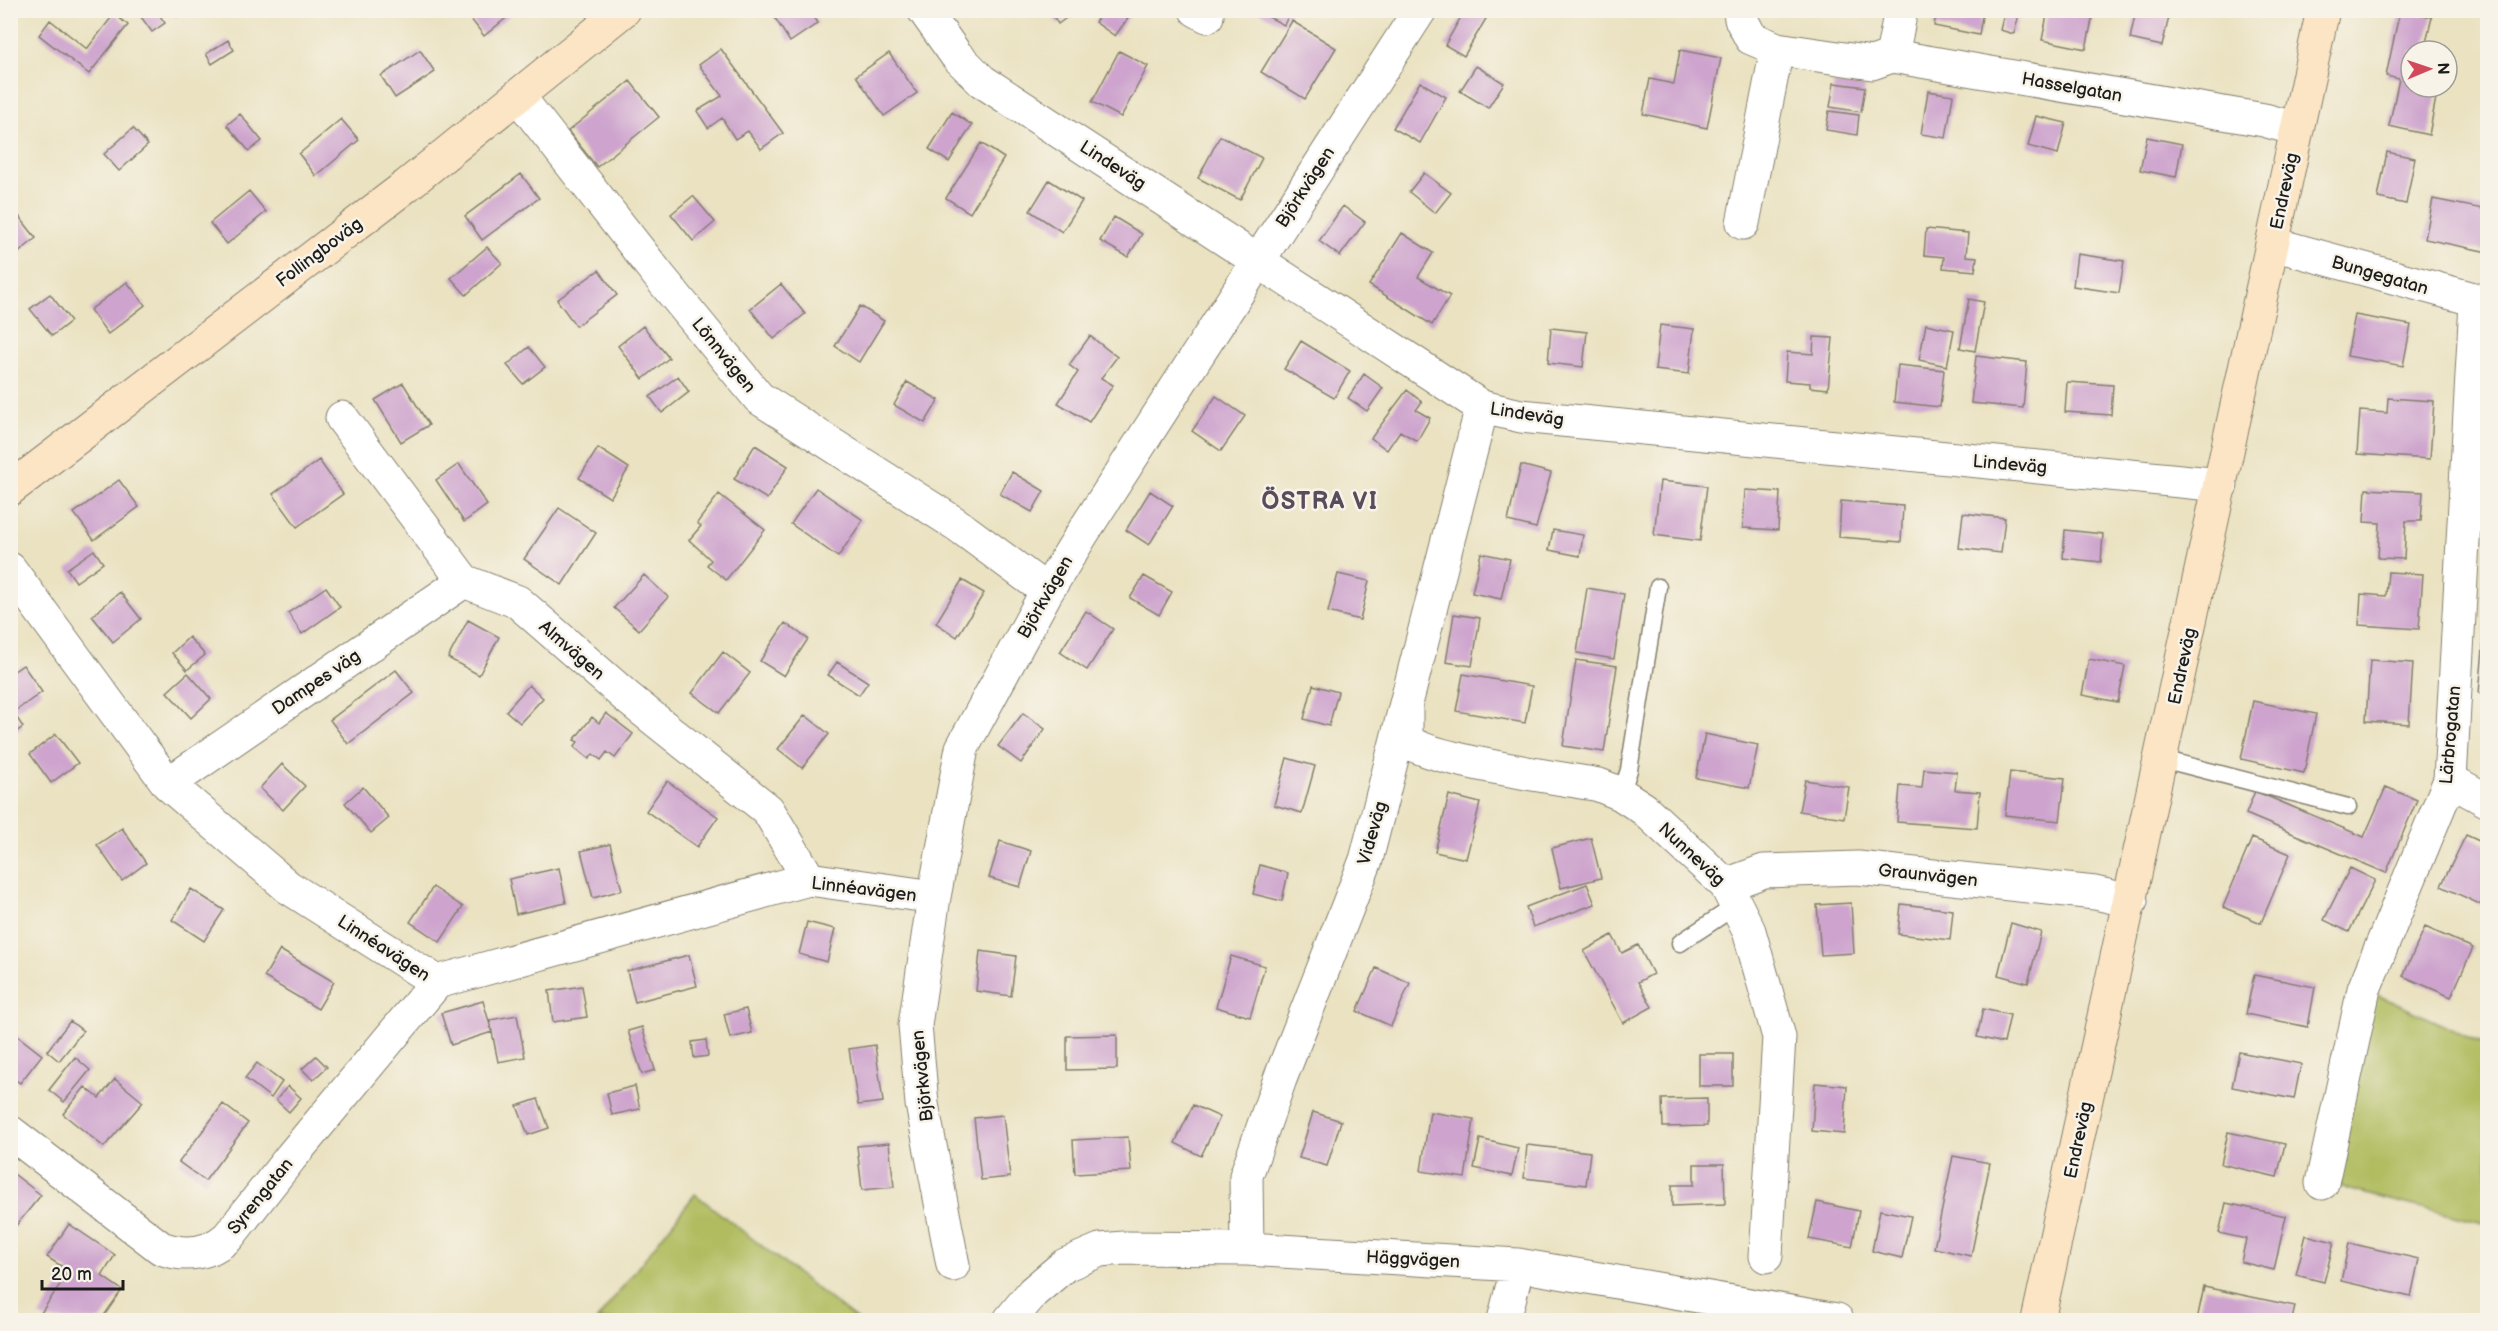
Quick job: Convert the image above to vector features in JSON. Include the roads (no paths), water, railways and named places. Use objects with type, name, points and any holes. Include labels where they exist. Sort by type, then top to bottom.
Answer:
[{"type":"main road","name":"Follingboväg","points":[[10,489],[396,193],[624,10]]},
{"type":"main road","name":"Endreväg","points":[[2038,1320],[2162,759],[2323,10]]},
{"type":"street","name":"Lindeväg","points":[[924,10],[956,55],[982,81],[1482,407],[1521,416],[2221,485]]},
{"type":"street","name":"Björkvägen","points":[[953,1265],[922,1104],[915,1025],[934,897],[962,748],[1047,591],[1420,10]]},
{"type":"street","points":[[1740,10],[1741,19],[1751,38],[1777,49],[1872,63],[1892,56],[1901,10]]},
{"type":"street","points":[[1743,223],[1777,49]]},
{"type":"street","name":"Hasselgatan","points":[[1892,56],[2264,120],[2297,129]]},
{"type":"street","name":"Lönnvägen","points":[[518,96],[659,276],[759,398],[957,524],[1047,591]]},
{"type":"street","name":"Bungegatan","points":[[2273,244],[2482,303]]},
{"type":"street","name":"Lärbrogatan","points":[[2322,1184],[2364,989],[2450,780],[2482,303]]},
{"type":"street","name":"Videväg","points":[[1247,1249],[1246,1176],[1280,1079],[1366,860],[1482,407]]},
{"type":"street","points":[[342,418],[464,581]]},
{"type":"street","name":"Linnéavägen","points":[[10,569],[168,784],[288,887],[437,982],[809,879],[934,897]]},
{"type":"street","name":"Dampes väg","points":[[168,784],[464,581]]},
{"type":"street","name":"Almvägen","points":[[464,581],[518,602],[629,699],[768,810],[809,879]]},
{"type":"street","name":"Nunneväg","points":[[1407,702],[1406,740],[1413,746],[1459,759],[1599,785],[1621,794],[1644,809],[1732,895],[1749,931],[1779,1037],[1766,1256]]},
{"type":"street","points":[[2450,780],[2487,801]]},
{"type":"street","name":"Graunvägen","points":[[1732,895],[1764,871],[1858,868],[2074,891],[2131,901]]},
{"type":"street","name":"Syrengatan","points":[[10,1132],[161,1248],[182,1253],[208,1251],[219,1246],[228,1237],[291,1157],[437,982]]},
{"type":"street","name":"Häggvägen","points":[[1010,1320],[1034,1292],[1065,1265],[1100,1250],[1124,1248],[1247,1249],[1518,1265],[1760,1315],[1837,1320]]},
{"type":"street","points":[[1503,1320],[1518,1265]]},
{"type":"lane","points":[[1621,794],[1629,770],[1658,586]]},
{"type":"lane","points":[[2162,759],[2348,807]]},
{"type":"lane","points":[[1680,943],[1732,895]]},
{"type":"district","name":"ÖSTRA VI","points":[[1320,501]]}]
